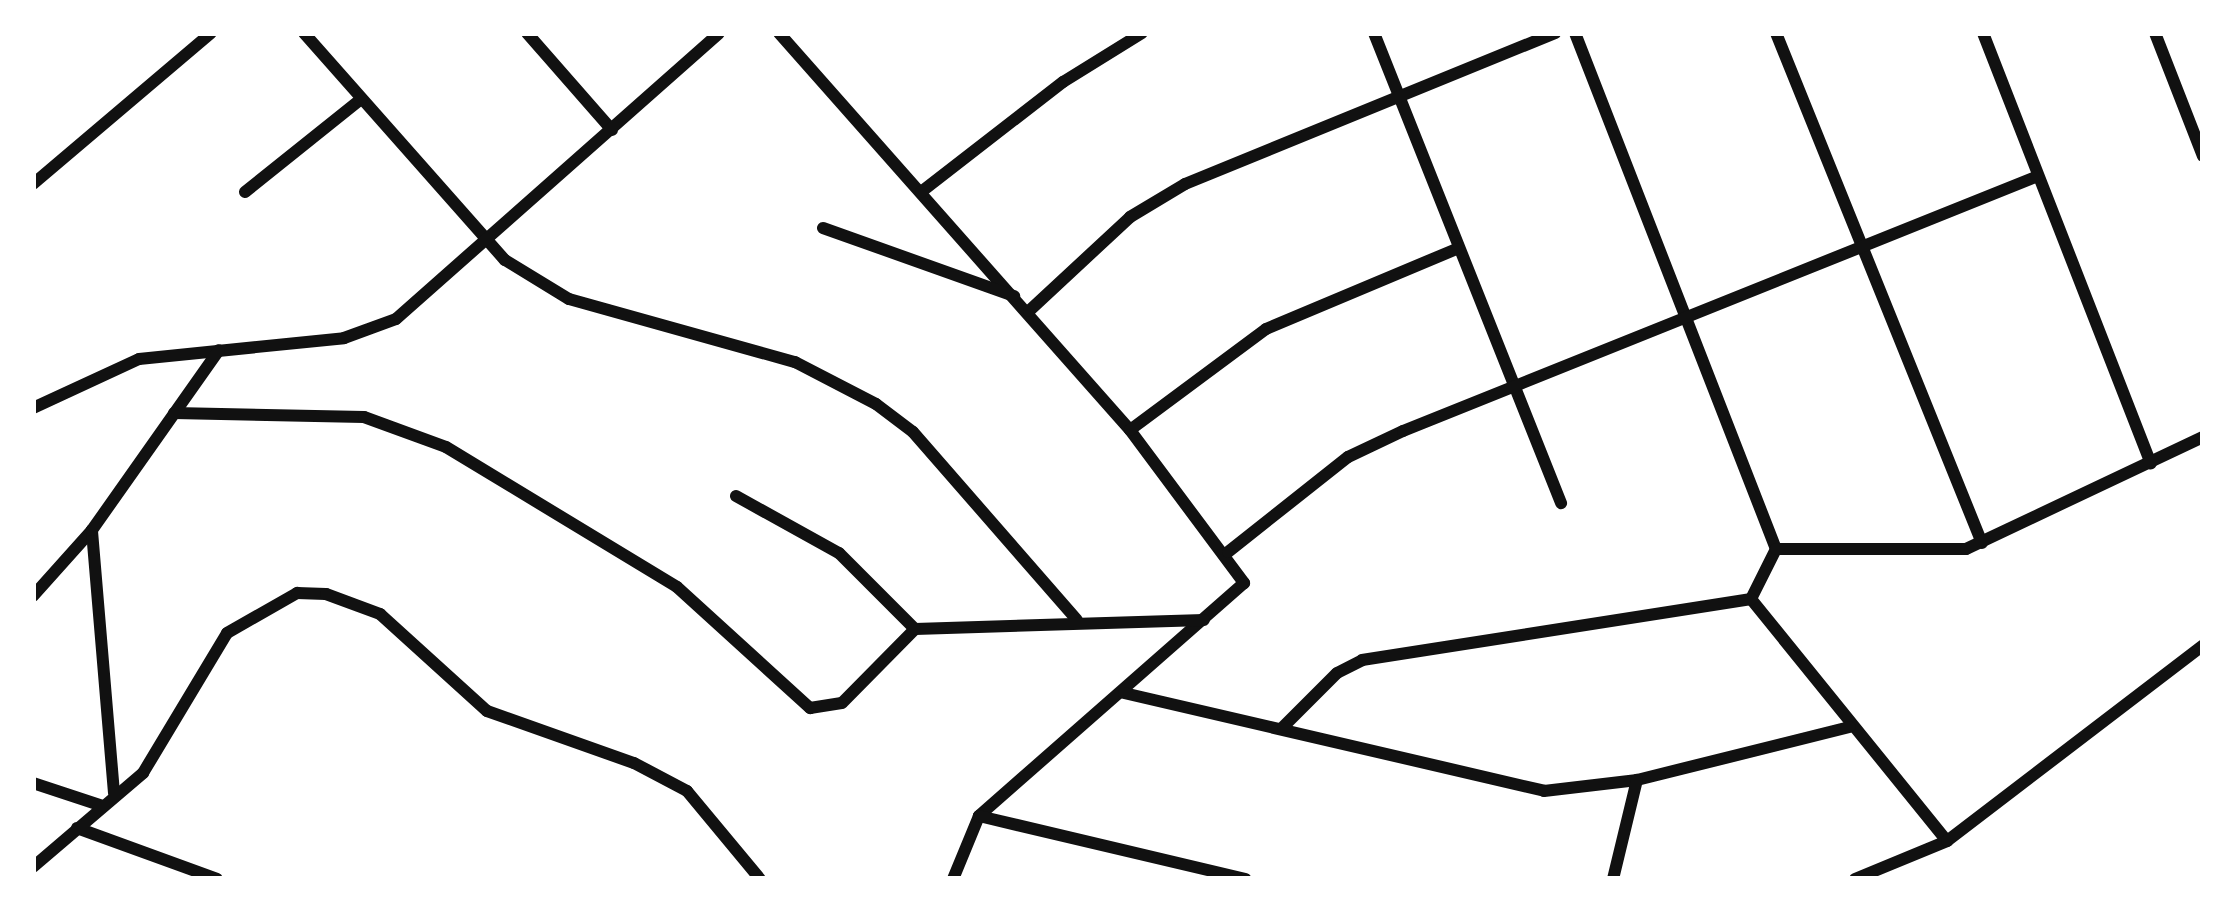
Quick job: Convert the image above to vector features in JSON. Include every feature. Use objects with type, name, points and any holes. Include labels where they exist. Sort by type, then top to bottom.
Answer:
[{"type":"street","points":[[33,184],[212,33]]},
{"type":"street","points":[[304,33],[484,237],[535,282],[569,299],[795,362],[876,404],[928,448],[1077,620]]},
{"type":"street","points":[[527,33],[612,130]]},
{"type":"street","points":[[33,409],[110,367],[372,332],[612,130],[719,33]]},
{"type":"street","points":[[779,33],[1130,430],[1228,552],[1242,590],[979,815],[953,879]]},
{"type":"street","points":[[921,192],[1063,82],[1142,33]]},
{"type":"street","points":[[1373,33],[1510,391],[1561,503]]},
{"type":"street","points":[[1029,311],[1162,196],[1555,33]]},
{"type":"street","points":[[1575,33],[1776,549],[1751,599]]},
{"type":"street","points":[[1776,33],[1982,543]]},
{"type":"street","points":[[1983,33],[2151,463]]},
{"type":"street","points":[[2155,33],[2203,156]]},
{"type":"street","points":[[245,192],[361,99]]},
{"type":"street","points":[[1228,552],[1348,457],[2038,176]]},
{"type":"street","points":[[823,228],[1014,296]]},
{"type":"street","points":[[1130,430],[1266,329],[1456,249]]},
{"type":"street","points":[[33,596],[92,530],[219,350]]},
{"type":"street","points":[[174,413],[364,417],[446,447],[677,587],[810,708],[842,703],[915,629],[1077,620],[1204,620]]},
{"type":"street","points":[[1776,549],[1982,543],[2203,437]]},
{"type":"street","points":[[736,496],[839,553],[915,629]]},
{"type":"street","points":[[92,530],[114,793]]},
{"type":"street","points":[[33,867],[163,746],[227,633],[262,607],[297,593],[326,594],[380,614],[487,711],[634,763],[687,791],[760,879]]},
{"type":"street","points":[[1283,727],[1337,673],[1362,660],[1751,599]]},
{"type":"street","points":[[1751,599],[1849,727],[1947,841]]},
{"type":"street","points":[[1855,879],[1947,841],[2203,644]]},
{"type":"street","points":[[1124,693],[1283,727],[1517,788],[1636,780],[1849,727]]},
{"type":"street","points":[[1612,879],[1636,780]]},
{"type":"street","points":[[33,783],[100,805]]},
{"type":"street","points":[[979,815],[1246,879]]},
{"type":"street","points":[[77,828],[218,879]]}]
